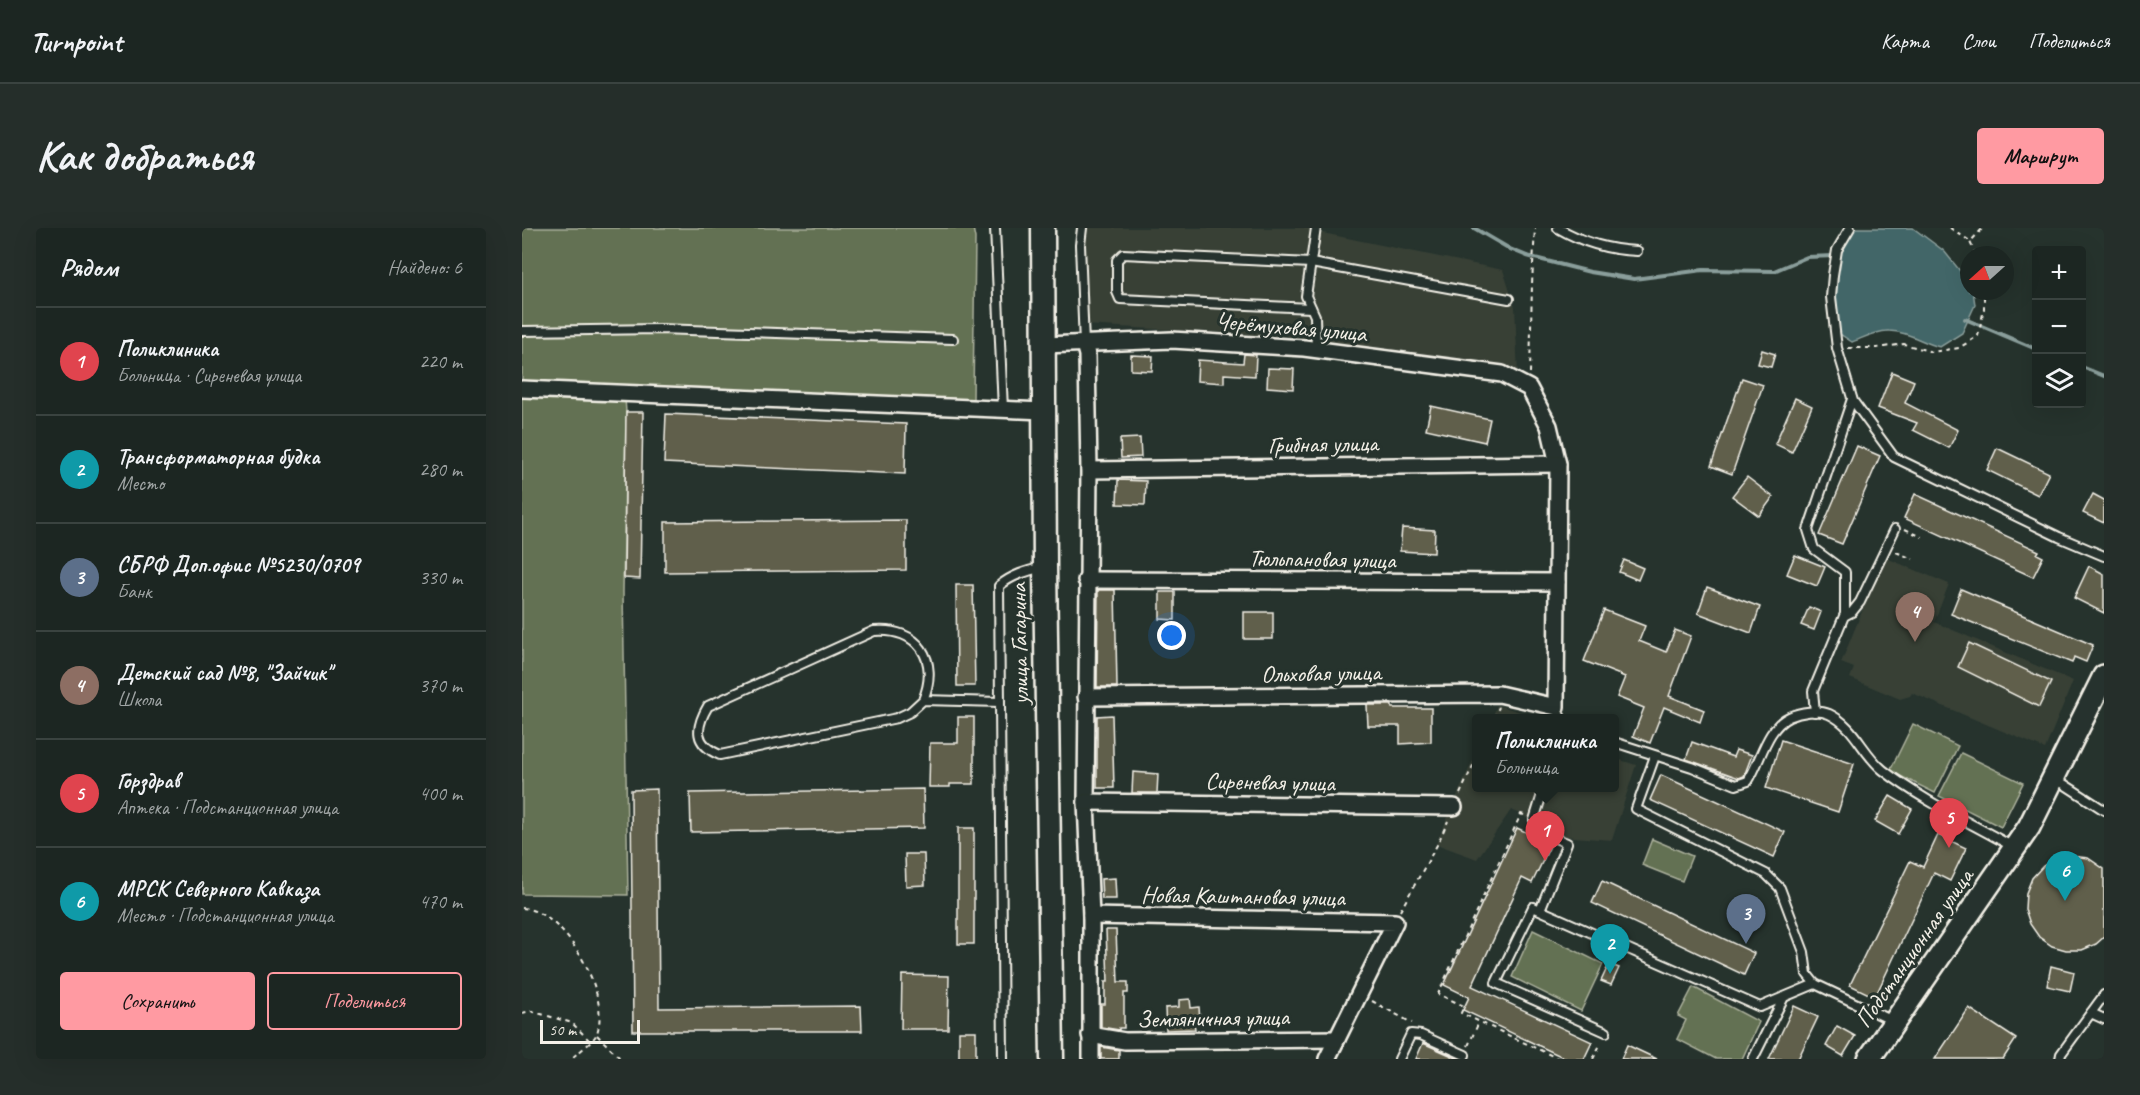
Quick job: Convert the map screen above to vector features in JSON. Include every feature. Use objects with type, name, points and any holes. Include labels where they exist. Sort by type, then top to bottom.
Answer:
[{"type":"main road","name":"улица Гагарина","points":[[1043,228],[1052,1059]]},
{"type":"street","name":"Черёмуховая улица","points":[[1044,345],[1172,340],[1316,350],[1502,374],[1529,388]]},
{"type":"street","points":[[1084,344],[1087,355],[1089,470],[1086,580],[1086,802],[1091,916],[1091,1059]]},
{"type":"street","points":[[1529,388],[1549,426],[1558,464],[1558,713]]},
{"type":"street","points":[[522,389],[1044,411]]},
{"type":"street","name":"Грибная улица","points":[[1089,470],[1558,464]]},
{"type":"street","name":"Тюльпановая улица","points":[[1086,580],[1557,582]]},
{"type":"street","name":"Подстанционная улица","points":[[1869,1059],[2029,827],[2104,676]]},
{"type":"street","name":"Ольховая улица","points":[[1086,697],[1499,694],[1558,713]]},
{"type":"street","name":"Сиреневая улица","points":[[1086,802],[1454,807]]},
{"type":"street","name":"Новая Каштановая улица","points":[[1091,916],[1395,921]]},
{"type":"street","points":[[1328,1059],[1395,921]]},
{"type":"street","name":"Земляничная улица","points":[[1090,1035],[1125,1041],[1337,1039]]},
{"type":"lane","points":[[995,228],[1003,410]]},
{"type":"lane","points":[[1082,228],[1080,245],[1084,344]]},
{"type":"lane","points":[[1316,228],[1306,296],[1315,316],[1316,350]]},
{"type":"lane","points":[[1558,228],[1579,238],[1620,250],[1637,251]]},
{"type":"lane","points":[[1848,229],[1837,250],[1831,297],[1837,348],[1852,399],[1894,457],[2059,537],[2104,556]]},
{"type":"lane","points":[[1311,308],[1120,299],[1117,292],[1117,260],[1123,254],[1311,263],[1509,300]]},
{"type":"lane","points":[[522,331],[659,329],[953,339]]},
{"type":"lane","points":[[1815,712],[1813,691],[1845,615],[1845,572],[1814,549],[1808,530],[1852,399]]},
{"type":"lane","points":[[1845,615],[1852,612],[1860,602],[1896,527]]},
{"type":"lane","points":[[1003,1059],[999,586],[1016,575],[1045,567]]},
{"type":"lane","points":[[923,699],[930,684],[930,664],[915,640],[890,630],[874,631],[708,706],[698,723],[700,738],[710,750],[720,755],[897,718],[910,712],[923,699],[1000,702]]},
{"type":"lane","points":[[1619,744],[1692,767],[1736,785],[1748,781],[1772,731],[1779,724],[1789,717],[1815,712],[1827,713],[1846,724],[1881,768],[1942,809],[2014,848]]},
{"type":"lane","points":[[1655,756],[1636,808],[1766,874],[1780,888],[1804,952],[1807,974],[1815,984],[1895,1021]]},
{"type":"lane","points":[[2054,778],[2104,810]]},
{"type":"lane","points":[[1533,907],[1540,910],[1567,843],[1548,835],[1534,820],[1543,792]]},
{"type":"lane","points":[[1533,907],[1760,1007],[1815,984]]},
{"type":"lane","points":[[1533,907],[1496,983],[1606,1032]]},
{"type":"lane","points":[[2060,1059],[2061,1054],[2104,995]]},
{"type":"lane","points":[[1753,1059],[1783,999]]},
{"type":"lane","points":[[2091,1013],[2104,1019]]},
{"type":"lane","points":[[1399,1059],[1411,1034],[1421,1035],[1465,1055]]},
{"type":"path","points":[[1529,388],[1532,357],[1535,228]]},
{"type":"path","points":[[1950,228],[1970,241],[1972,246]]},
{"type":"path","points":[[1970,241],[1983,228]]},
{"type":"path","points":[[1837,348],[1877,348],[1904,344],[1932,352],[1959,348],[1978,335],[1983,300]]},
{"type":"path","points":[[1896,527],[1922,537]]},
{"type":"path","points":[[1885,548],[1913,559]]},
{"type":"path","points":[[1395,921],[1437,845],[1472,768]]},
{"type":"path","points":[[1534,820],[1521,814],[1438,994],[1464,1006],[1461,1013],[1559,1059]]},
{"type":"path","points":[[522,908],[531,909],[550,920],[575,946],[595,987],[599,1018],[597,1035],[571,1059]]},
{"type":"path","points":[[1359,994],[1412,1023],[1411,1034]]},
{"type":"path","points":[[522,1013],[531,1011],[572,1023],[590,1041]]},
{"type":"path","points":[[1465,1055],[1479,1022]]},
{"type":"path","points":[[1593,1059],[1606,1032]]},
{"type":"path","points":[[597,1035],[621,1059]]},
{"type":"shaded area","points":[[1084,228],[1312,228],[1313,231],[1503,270],[1515,307],[1518,376],[1296,337],[1084,325]]},
{"type":"shaded area","points":[[1884,557],[1949,584],[1934,622],[2073,681],[2045,749],[1912,693],[1900,699],[1850,678],[1854,668],[1841,663]]},
{"type":"shaded area","points":[[1497,705],[1527,714],[1494,714]]},
{"type":"shaded area","points":[[1619,760],[1636,765],[1612,840],[1548,835],[1521,814],[1511,810],[1477,859],[1436,844],[1472,762],[1472,792],[1619,792]]},
{"type":"green space","points":[[522,228],[973,228],[975,238],[973,400],[624,385],[626,412],[623,592],[628,895],[522,894]]},
{"type":"green space","points":[[1913,724],[1958,746],[1935,793],[1890,771]]},
{"type":"green space","points":[[1961,753],[2023,783],[2001,827],[1939,796]]},
{"type":"green space","points":[[1652,839],[1692,856],[1682,881],[1642,865]]},
{"type":"green space","points":[[1533,930],[1603,964],[1581,1011],[1512,977]]},
{"type":"green space","points":[[1693,987],[1759,1022],[1742,1059],[1716,1059],[1677,1039],[1686,1020],[1678,1016]]},
{"type":"water","points":[[1844,228],[1913,228],[1944,251],[1960,271],[1960,300],[1974,300],[1975,305],[1962,333],[1940,347],[1909,335],[1885,331],[1852,342],[1837,332],[1835,287]]},
{"type":"building","points":[[1762,350],[1775,354],[1771,367],[1758,364]]},
{"type":"building","points":[[1244,354],[1256,355],[1255,376],[1224,374],[1224,383],[1197,381],[1198,360],[1243,363]]},
{"type":"building","points":[[1131,355],[1153,356],[1152,371],[1131,370]]},
{"type":"building","points":[[1268,368],[1294,369],[1293,389],[1267,387]]},
{"type":"building","points":[[1892,372],[1914,381],[1905,403],[1958,430],[1949,448],[1913,430],[1917,423],[1878,408]]},
{"type":"building","points":[[1742,378],[1763,385],[1732,474],[1711,466]]},
{"type":"building","points":[[1795,398],[1812,406],[1792,452],[1775,444]]},
{"type":"building","points":[[1431,406],[1490,419],[1485,442],[1426,429]]},
{"type":"building","points":[[626,412],[643,412],[640,579],[624,578]]},
{"type":"building","points":[[666,414],[906,424],[905,474],[664,463]]},
{"type":"building","points":[[1140,438],[1141,457],[1121,458],[1120,439]]},
{"type":"building","points":[[1857,446],[1880,456],[1842,544],[1819,535]]},
{"type":"building","points":[[1997,448],[2049,473],[2038,495],[1987,470]]},
{"type":"building","points":[[1747,477],[1773,497],[1759,516],[1732,496]]},
{"type":"building","points":[[1118,480],[1146,481],[1145,505],[1117,504]]},
{"type":"building","points":[[1915,494],[2039,551],[2037,554],[2043,557],[2033,577],[1904,518]]},
{"type":"building","points":[[2093,494],[2104,500],[2104,523],[2083,513]]},
{"type":"building","points":[[906,520],[906,570],[665,572],[665,522]]},
{"type":"building","points":[[1402,528],[1435,530],[1434,553],[1400,551]]},
{"type":"building","points":[[1795,555],[1825,567],[1817,586],[1787,574]]},
{"type":"building","points":[[1624,560],[1643,568],[1638,580],[1619,572]]},
{"type":"building","points":[[2089,566],[2104,574],[2104,613],[2074,598]]},
{"type":"building","points":[[956,585],[973,585],[975,686],[957,686]]},
{"type":"building","points":[[1707,587],[1760,607],[1751,633],[1698,613]]},
{"type":"building","points":[[1961,589],[2093,645],[2086,662],[2074,657],[2072,663],[1951,614]]},
{"type":"building","points":[[1098,590],[1115,590],[1117,687],[1097,687]]},
{"type":"building","points":[[1160,592],[1175,592],[1175,620],[1160,619]]},
{"type":"building","points":[[1809,607],[1821,612],[1814,630],[1801,625]]},
{"type":"building","points":[[1604,610],[1645,626],[1639,641],[1666,652],[1675,630],[1691,636],[1669,696],[1704,710],[1700,722],[1664,707],[1650,743],[1633,736],[1644,708],[1617,697],[1625,677],[1584,661]]},
{"type":"building","points":[[1244,612],[1273,612],[1273,639],[1244,639]]},
{"type":"building","points":[[1969,643],[2051,682],[2039,707],[1958,667]]},
{"type":"building","points":[[1367,705],[1392,705],[1392,708],[1431,708],[1431,742],[1400,744],[1400,726],[1368,726]]},
{"type":"building","points":[[1112,715],[1114,788],[1097,788],[1097,716]]},
{"type":"building","points":[[958,717],[974,717],[974,784],[929,787],[930,743],[958,743]]},
{"type":"building","points":[[1781,740],[1854,764],[1838,812],[1766,788]]},
{"type":"building","points":[[1692,742],[1733,757],[1736,750],[1752,755],[1744,776],[1739,778],[1686,759]]},
{"type":"building","points":[[1133,772],[1158,774],[1157,793],[1132,793]]},
{"type":"building","points":[[1661,775],[1785,832],[1774,857],[1650,800]]},
{"type":"building","points":[[657,789],[659,1008],[861,1006],[862,1031],[633,1031],[631,790]]},
{"type":"building","points":[[923,789],[924,828],[691,832],[690,793]]},
{"type":"building","points":[[1890,796],[1912,809],[1898,834],[1875,821]]},
{"type":"building","points":[[958,828],[974,828],[974,944],[958,944]]},
{"type":"building","points":[[1517,828],[1551,844],[1532,883],[1522,878],[1472,986],[1592,1042],[1584,1059],[1567,1059],[1463,1010],[1469,997],[1444,985]]},
{"type":"building","points":[[1938,835],[1966,848],[1950,881],[1934,873],[1875,997],[1850,985],[1910,861],[1923,867]]},
{"type":"building","points":[[905,854],[924,854],[925,885],[906,886]]},
{"type":"building","points":[[2072,856],[2088,858],[2104,869],[2104,937],[2096,944],[2082,950],[2066,950],[2052,946],[2039,937],[2030,924],[2025,909],[2026,893],[2032,878],[2043,866],[2056,858]]},
{"type":"building","points":[[1115,878],[1116,899],[1102,899],[1101,879]]},
{"type":"building","points":[[1602,881],[1754,953],[1744,975],[1592,903]]},
{"type":"building","points":[[1106,930],[1116,930],[1118,982],[1128,982],[1128,993],[1124,993],[1124,1028],[1119,1028],[1119,1030],[1101,1027],[1101,1004],[1105,1004],[1105,982],[1108,982]]},
{"type":"building","points":[[1609,964],[1619,968],[1611,985],[1601,981]]},
{"type":"building","points":[[2051,966],[2074,972],[2070,991],[2047,986]]},
{"type":"building","points":[[902,975],[949,976],[948,1029],[901,1029]]},
{"type":"building","points":[[1190,999],[1191,1008],[1199,1007],[1200,1022],[1194,1023],[1195,1029],[1166,1030],[1165,1008],[1179,1007],[1179,1000]]},
{"type":"building","points":[[1794,1006],[1818,1017],[1798,1059],[1769,1059]]},
{"type":"building","points":[[1969,1008],[2016,1039],[2003,1059],[1935,1059]]},
{"type":"building","points":[[1837,1026],[1855,1036],[1843,1056],[1826,1046]]},
{"type":"building","points":[[959,1031],[976,1031],[976,1059],[959,1059]]},
{"type":"building","points":[[1423,1043],[1459,1059],[1416,1059]]},
{"type":"building","points":[[1627,1045],[1657,1059],[1621,1059]]},
{"type":"building","points":[[1101,1047],[1119,1050],[1119,1059],[1101,1059]]},
{"type":"waterway","points":[[1474,228],[1527,256],[1590,272],[1634,279],[1703,270],[1774,271],[1807,257],[1835,256]]},
{"type":"waterway","points":[[1965,319],[2032,347]]},
{"type":"waterway","points":[[2086,369],[2104,376]]},
{"type":"place","name":"Детский сад №8, \"Зайчик\"","points":[[1915,642]]},
{"type":"place","name":"Горздрав","points":[[1949,848]]},
{"type":"place","name":"Поликлиника","points":[[1545,861]]},
{"type":"place","name":"МРСК Северного Кавказа","points":[[2065,901]]},
{"type":"place","name":"СБРФ Доп.офис №5230/0709","points":[[1746,944]]},
{"type":"place","name":"Трансформаторная будка","points":[[1610,974]]}]
